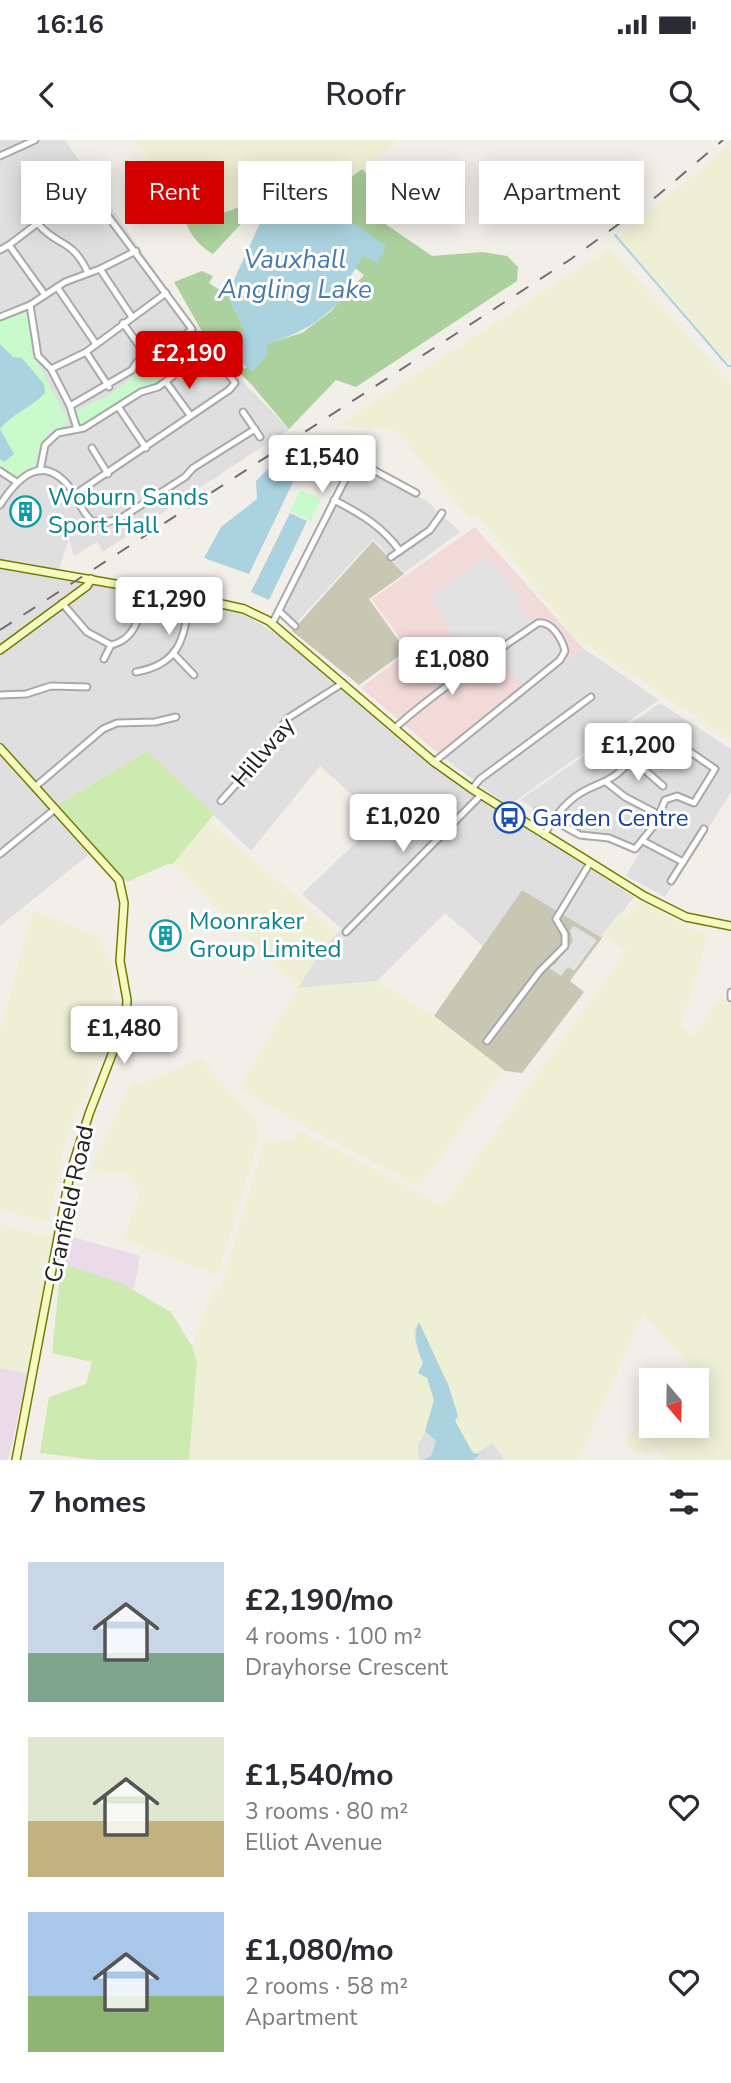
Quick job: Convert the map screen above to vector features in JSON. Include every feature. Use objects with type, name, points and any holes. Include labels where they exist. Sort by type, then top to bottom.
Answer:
[{"type":"street","points":[[0,156],[36,140]]},
{"type":"street","points":[[70,406],[109,387],[132,370],[137,360],[145,354],[166,348],[192,329],[111,219]]},
{"type":"street","points":[[0,250],[38,224],[50,238],[66,242],[81,257],[88,273]]},
{"type":"street","points":[[9,245],[45,295]]},
{"type":"street","points":[[0,317],[30,305],[57,287],[136,251]]},
{"type":"street","points":[[100,269],[132,317]]},
{"type":"street","points":[[57,287],[96,344]]},
{"type":"street","points":[[51,369],[86,352],[166,293]]},
{"type":"street","points":[[30,305],[38,356],[51,369],[70,406],[77,429]]},
{"type":"street","points":[[123,323],[145,354]]},
{"type":"street","points":[[40,471],[45,445],[58,433],[77,429],[119,408],[141,392],[166,382],[178,365],[202,347],[208,347],[232,376],[235,383],[229,390],[74,495]]},
{"type":"street","points":[[86,352],[109,387]]},
{"type":"street","points":[[166,382],[190,415]]},
{"type":"street","points":[[119,408],[146,448]]},
{"type":"street","points":[[243,412],[260,436]]},
{"type":"street","points":[[0,505],[15,481],[25,474],[40,471],[59,476],[92,521],[111,522],[185,477],[193,468],[254,429]]},
{"type":"street","points":[[92,448],[108,474]]},
{"type":"street","points":[[272,624],[355,460],[416,493]]},
{"type":"street","points":[[0,471],[15,481]]},
{"type":"street","points":[[334,500],[365,516],[387,533],[400,551]]},
{"type":"street","points":[[391,557],[430,530],[442,513]]},
{"type":"street","points":[[0,564],[244,609],[272,624],[434,762],[481,795],[677,913],[702,922],[731,926]]},
{"type":"street","points":[[0,649],[87,586],[91,579]]},
{"type":"street","points":[[104,659],[111,645],[128,639],[138,621],[144,589]]},
{"type":"street","points":[[136,672],[151,669],[173,653],[184,638],[190,597]]},
{"type":"street","points":[[62,603],[87,632],[111,645]]},
{"type":"street","points":[[279,611],[295,626]]},
{"type":"street","points":[[396,727],[478,661],[500,651],[538,623],[550,626],[562,641],[565,651],[560,660],[434,762]]},
{"type":"street","points":[[173,653],[194,675]]},
{"type":"street","name":"Hillway","points":[[221,801],[288,718],[342,683]]},
{"type":"street","points":[[0,695],[26,694],[51,686],[87,687]]},
{"type":"street","points":[[472,789],[480,779],[591,697]]},
{"type":"street","points":[[35,787],[103,729],[117,723],[155,722],[176,717]]},
{"type":"street","points":[[544,835],[570,800],[606,782],[632,759],[654,733],[659,732],[713,764],[715,769],[694,803],[671,796],[632,759]]},
{"type":"street","name":"Cranfield Road","points":[[0,748],[121,884],[124,904],[120,961],[127,1009],[117,1047],[89,1114],[70,1174],[16,1460]]},
{"type":"street","points":[[606,782],[625,797],[654,812]]},
{"type":"street","points":[[346,932],[481,795]]},
{"type":"street","points":[[537,811],[580,835],[609,838],[632,849],[643,841],[656,822],[665,800],[671,796]]},
{"type":"street","points":[[0,854],[55,809]]},
{"type":"street","points":[[671,881],[704,829]]},
{"type":"street","points":[[643,841],[683,862]]},
{"type":"street","points":[[487,1041],[540,971],[565,946],[565,934],[556,919],[590,863]]},
{"type":"street","points":[[731,992],[731,998]]},
{"type":"shaded area","points":[[0,140],[65,140],[79,161],[21,161],[21,224],[111,224],[111,207],[204,342],[289,429],[103,552],[97,542],[74,556],[69,539],[57,575],[224,608],[249,617],[281,637],[464,787],[634,897],[602,938],[522,890],[483,946],[445,913],[377,981],[297,988],[322,949],[342,929],[302,894],[366,833],[356,825],[369,810],[320,766],[251,851],[147,751],[50,809],[91,853],[0,926]]},
{"type":"shaded area","points":[[134,140],[399,140],[372,161],[366,161],[366,166],[352,177],[352,161],[238,161],[238,206],[224,212],[224,161],[149,161]]},
{"type":"shaded area","points":[[731,144],[731,362],[725,361],[619,237],[635,224],[644,224],[644,216]]},
{"type":"shaded area","points":[[610,248],[731,384],[731,740],[573,636],[484,522],[476,516],[471,519],[396,431],[337,425]]},
{"type":"shaded area","points":[[355,463],[427,501],[460,532],[404,573],[373,539],[296,623],[281,611]]},
{"type":"shaded area","points":[[475,527],[583,648],[444,758],[361,688],[409,651],[372,599]]},
{"type":"shaded area","points":[[373,541],[404,574],[369,599],[406,651],[359,685],[292,631]]},
{"type":"shaded area","points":[[486,556],[523,599],[517,604],[532,622],[500,649],[491,650],[464,668],[449,642],[451,628],[430,596]]},
{"type":"shaded area","points":[[542,624],[562,651],[529,683],[522,685],[499,656]]},
{"type":"shaded area","points":[[583,648],[659,700],[508,806],[444,758]]},
{"type":"shaded area","points":[[660,703],[731,749],[731,792],[665,897],[626,876],[640,851],[613,837],[590,835],[566,828],[520,800]]},
{"type":"shaded area","points":[[209,821],[338,933],[322,949],[298,988],[377,981],[434,1016],[504,1070],[419,1187],[271,1108],[240,1087],[297,988],[173,864]]},
{"type":"shaded area","points":[[522,890],[602,938],[570,981],[584,992],[522,1073],[505,1071],[434,1016]]},
{"type":"shaded area","points":[[639,899],[689,928],[709,935],[680,1027],[693,1035],[721,995],[731,1008],[731,1460],[669,1460],[657,1447],[648,1453],[637,1452],[624,1442],[639,1423],[639,1438],[709,1438],[709,1389],[713,1386],[709,1382],[709,1368],[693,1368],[643,1313],[579,1460],[505,1460],[492,1443],[473,1455],[456,1423],[448,1382],[434,1361],[419,1323],[414,1329],[415,1341],[435,1388],[432,1419],[417,1446],[419,1460],[189,1460],[197,1362],[192,1346],[215,1288],[220,1291],[264,1142],[296,1139],[298,1130],[443,1205],[626,951],[602,935],[619,913],[627,917]]},
{"type":"shaded area","points":[[33,910],[97,935],[111,960],[115,1003],[110,1017],[97,1030],[100,1059],[66,1138],[48,1223],[0,1209],[0,1030]]},
{"type":"shaded area","points":[[574,926],[597,940],[574,971],[568,967],[561,976],[549,968],[573,941],[570,930]]},
{"type":"shaded area","points":[[200,1058],[255,1119],[259,1138],[218,1276],[123,1240],[139,1195],[130,1175],[90,1170],[131,1082],[148,1081]]},
{"type":"shaded area","points":[[0,1223],[53,1238],[28,1373],[0,1368]]},
{"type":"shaded area","points":[[66,1235],[140,1256],[134,1289],[61,1263]]},
{"type":"shaded area","points":[[419,1322],[434,1361],[448,1382],[456,1423],[474,1455],[492,1443],[505,1460],[419,1460],[417,1446],[432,1419],[435,1388],[415,1341],[414,1329]]},
{"type":"shaded area","points":[[0,1368],[28,1373],[8,1460],[0,1460]]},
{"type":"green space","points":[[362,169],[366,173],[366,224],[385,224],[432,256],[482,252],[507,256],[518,267],[517,281],[356,387],[336,380],[289,429],[251,384],[208,342],[174,282],[202,271],[213,276],[209,283],[227,295],[245,330],[227,347],[245,369],[268,343],[302,333],[330,312],[364,275],[355,268],[363,255],[353,224],[352,177]]},
{"type":"green space","points":[[238,207],[238,224],[241,224],[213,254],[192,235],[187,224],[224,224],[224,212]]},
{"type":"green space","points":[[32,309],[35,357],[68,420],[43,440],[34,469],[15,477],[0,466],[0,320]]},
{"type":"green space","points":[[193,333],[203,342],[159,386],[140,392],[81,427],[74,412],[108,396],[134,376],[140,365],[166,353]]},
{"type":"green space","points":[[300,490],[321,499],[311,521],[290,511]]},
{"type":"green space","points":[[147,751],[214,814],[173,864],[127,882],[57,805]]},
{"type":"green space","points":[[61,1263],[123,1284],[171,1312],[192,1346],[197,1362],[189,1460],[96,1460],[40,1453],[49,1397],[86,1384],[92,1362],[52,1353]]},
{"type":"water","name":"Vauxhall Angling Lake","points":[[352,222],[386,246],[377,263],[363,256],[346,284],[348,294],[328,312],[303,330],[268,343],[266,356],[252,372],[228,351],[227,347],[245,330],[227,295],[260,224]]},
{"type":"water","points":[[0,344],[13,357],[22,358],[44,384],[45,393],[0,429]]},
{"type":"water","points":[[0,429],[14,454],[4,462],[0,459]]},
{"type":"water","points":[[303,445],[306,455],[249,574],[204,558],[221,527],[257,499],[256,481],[286,451]]},
{"type":"water","points":[[290,513],[307,521],[269,600],[251,592]]},
{"type":"water","points":[[419,1322],[449,1387],[458,1416],[455,1421],[473,1453],[480,1454],[474,1460],[423,1460],[431,1456],[436,1441],[425,1431],[434,1400],[427,1378],[418,1373],[423,1363],[416,1338]]},
{"type":"waterway","points":[[615,235],[728,366],[731,366]]},
{"type":"railway","points":[[0,630],[571,259],[657,196],[723,140]]},
{"type":"place","name":"Woburn Sands Sport Hall","points":[[25,511]]},
{"type":"place","name":"Garden Centre","points":[[509,818]]},
{"type":"place","name":"Moonraker Group Limited","points":[[166,935]]}]
